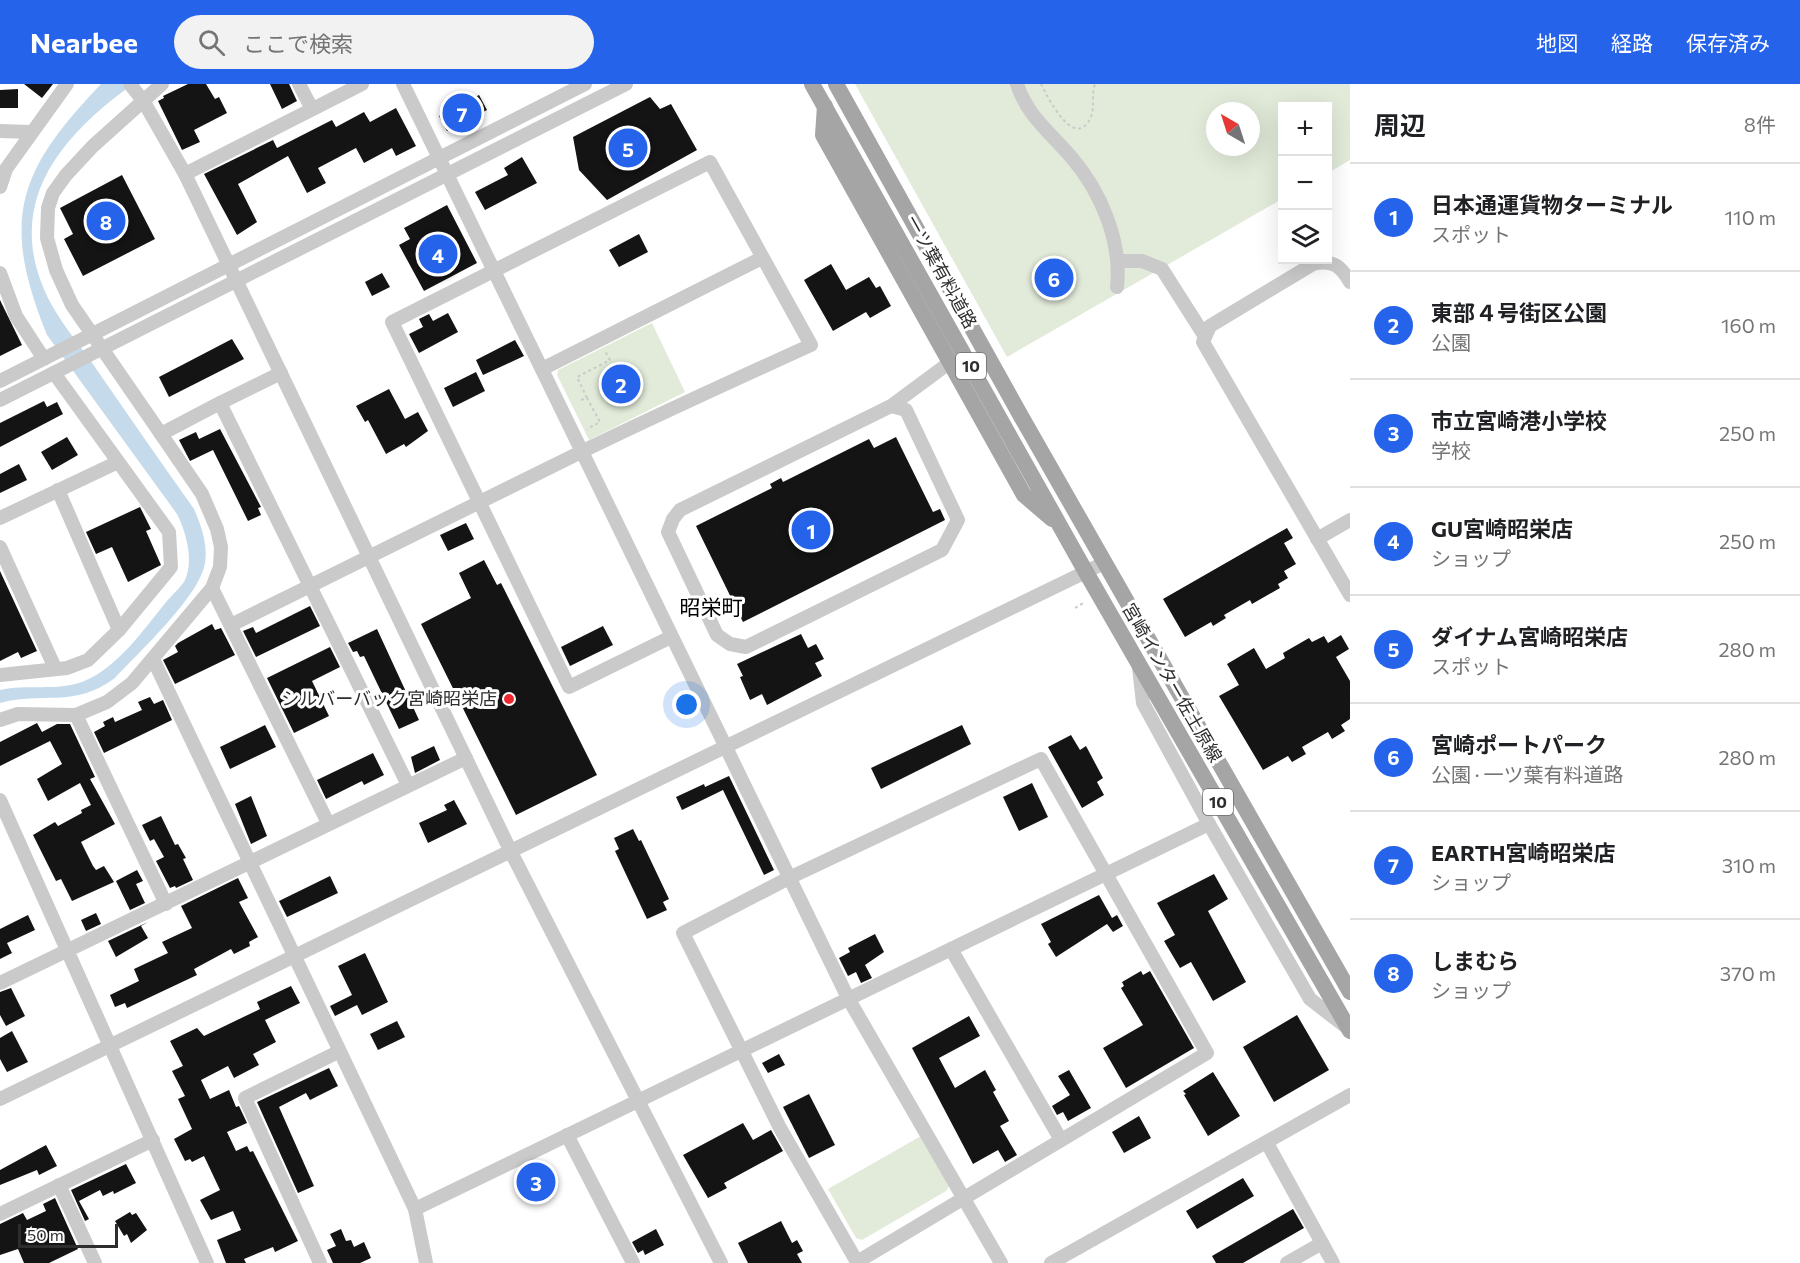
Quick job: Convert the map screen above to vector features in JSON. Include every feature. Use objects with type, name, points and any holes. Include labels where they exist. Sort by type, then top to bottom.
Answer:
[{"type":"main road","name":"一ツ葉有料道路","points":[[812,84],[1087,574]]},
{"type":"main road","name":"一ツ葉有料道路","points":[[836,84],[1104,563]]},
{"type":"main road","points":[[825,106],[823,135],[949,363],[1024,495],[1060,525]]},
{"type":"main road","name":"宮崎インター佐土原線","points":[[1104,563],[1350,992]]},
{"type":"main road","name":"宮崎インター佐土原線","points":[[1087,574],[1349,1030]]},
{"type":"street","points":[[0,187],[6,169],[67,84]]},
{"type":"street","points":[[0,720],[18,714],[76,715],[107,702],[132,683],[153,659],[212,588],[220,567],[221,547],[218,529],[202,494],[161,434],[98,351],[72,306],[56,270],[47,238],[48,208],[53,193],[66,175],[93,146],[162,84]]},
{"type":"street","points":[[299,84],[312,109]]},
{"type":"street","points":[[184,174],[362,84]]},
{"type":"street","points":[[403,84],[848,998],[1001,1263]]},
{"type":"street","points":[[0,381],[585,84]]},
{"type":"street","points":[[0,400],[626,84]]},
{"type":"street","points":[[1017,84],[1023,102],[1040,126],[1072,158],[1093,188],[1105,214],[1118,261],[1117,287]]},
{"type":"street","points":[[132,86],[144,102],[184,174],[511,852],[721,1263]]},
{"type":"street","points":[[0,131],[31,132]]},
{"type":"street","points":[[231,625],[370,558],[479,503],[581,452],[811,345],[710,162],[392,322],[479,503],[569,687],[671,637]]},
{"type":"street","points":[[542,369],[762,258]]},
{"type":"street","points":[[1118,261],[1142,261],[1162,269],[1204,335],[1206,349],[1349,591]]},
{"type":"street","points":[[1204,335],[1210,326],[1313,264],[1326,261],[1337,265],[1348,278]]},
{"type":"street","points":[[0,273],[16,316],[48,357]]},
{"type":"street","points":[[891,406],[906,410],[958,520],[942,550],[746,646],[730,644],[717,635],[668,532],[673,519],[680,510],[891,406],[949,363]]},
{"type":"street","points":[[0,675],[67,668],[88,660],[119,630],[171,567],[169,532],[118,462],[58,371]]},
{"type":"street","points":[[161,434],[280,373]]},
{"type":"street","points":[[220,403],[408,785]]},
{"type":"street","points":[[0,518],[118,462]]},
{"type":"street","points":[[58,490],[119,630]]},
{"type":"street","points":[[1317,539],[1350,520]]},
{"type":"street","points":[[0,547],[55,668]]},
{"type":"street","points":[[0,1100],[1087,574],[1104,563]]},
{"type":"street","points":[[212,588],[328,823]]},
{"type":"street","points":[[153,659],[338,1052],[415,1209],[426,1263]]},
{"type":"street","points":[[1139,664],[1143,703],[1209,824],[1310,999],[1349,1030]]},
{"type":"street","points":[[76,715],[166,904]]},
{"type":"street","points":[[0,983],[466,758]]},
{"type":"street","points":[[1041,759],[1105,874],[1207,1053],[857,1262],[780,1128],[683,933],[789,878],[1041,759]]},
{"type":"street","points":[[0,800],[207,1263]]},
{"type":"street","points":[[415,1209],[1209,824]]},
{"type":"street","points":[[951,949],[1061,1140]]},
{"type":"street","points":[[320,1263],[245,1098],[338,1052]]},
{"type":"street","points":[[1051,1263],[1350,1095]]},
{"type":"street","points":[[567,1135],[633,1263]]},
{"type":"street","points":[[0,1214],[153,1140]]},
{"type":"street","points":[[1267,1143],[1333,1263]]},
{"type":"street","points":[[59,1185],[95,1263]]},
{"type":"street","points":[[1287,1263],[1323,1243]]},
{"type":"path","points":[[1041,84],[1065,122],[1074,128],[1083,128],[1090,119],[1095,84]]},
{"type":"path","points":[[584,431],[600,422],[577,377],[610,360],[604,349]]},
{"type":"path","points":[[581,400],[587,398]]},
{"type":"green space","points":[[855,84],[1350,84],[1350,160],[1332,171],[1332,102],[1278,102],[1278,201],[1007,357]]},
{"type":"green space","points":[[652,323],[685,392],[589,440],[557,375],[558,370]]},
{"type":"green space","points":[[921,1136],[949,1186],[946,1191],[862,1240],[856,1238],[828,1189]]},
{"type":"water","points":[[101,84],[133,84],[82,127],[61,151],[46,176],[35,204],[32,233],[36,264],[48,298],[59,317],[194,509],[205,542],[205,563],[201,576],[181,607],[115,678],[86,693],[0,703],[0,690],[72,685],[95,676],[107,668],[139,636],[185,580],[188,572],[188,546],[177,514],[47,335],[32,294],[24,259],[22,228],[25,199],[35,171],[51,144],[73,115]]},
{"type":"building","points":[[24,84],[53,84],[42,98]]},
{"type":"building","points":[[188,84],[206,84],[215,99],[219,97],[227,113],[194,130],[200,142],[182,150],[158,101],[164,98],[163,96]]},
{"type":"building","points":[[270,84],[289,84],[297,101],[282,109]]},
{"type":"building","points":[[18,89],[18,108],[0,108],[0,90]]},
{"type":"building","points":[[479,95],[487,110],[447,131],[439,116]]},
{"type":"building","points":[[650,97],[660,109],[671,104],[697,150],[607,200],[579,170],[573,137]]},
{"type":"building","points":[[396,108],[416,146],[396,156],[392,148],[364,163],[356,148],[318,168],[326,183],[307,193],[288,156],[238,184],[257,222],[237,235],[204,174],[273,140],[277,148],[332,120],[336,127],[364,112],[370,122]]},
{"type":"building","points":[[522,157],[537,183],[485,210],[475,192],[508,175],[504,168]]},
{"type":"building","points":[[122,175],[155,239],[83,276],[64,239],[73,234],[60,208]]},
{"type":"building","points":[[447,205],[477,263],[424,291],[399,245],[410,239],[404,228]]},
{"type":"building","points":[[639,234],[648,252],[619,267],[609,250]]},
{"type":"building","points":[[831,264],[846,290],[869,277],[876,288],[880,286],[891,306],[870,318],[866,312],[833,331],[804,280]]},
{"type":"building","points":[[382,273],[390,287],[372,296],[365,282]]},
{"type":"building","points":[[0,300],[22,345],[0,356]]},
{"type":"building","points":[[448,313],[458,332],[419,353],[409,334],[423,327],[419,319],[429,314],[433,321]]},
{"type":"building","points":[[232,339],[244,359],[169,397],[159,377]]},
{"type":"building","points":[[515,340],[524,356],[483,375],[476,360]]},
{"type":"building","points":[[476,372],[485,391],[453,407],[444,388]]},
{"type":"building","points":[[389,389],[405,419],[418,412],[428,431],[406,447],[404,444],[386,454],[368,420],[365,422],[356,406]]},
{"type":"building","points":[[44,401],[47,407],[57,402],[63,414],[0,447],[0,423]]},
{"type":"building","points":[[220,429],[261,507],[258,508],[261,515],[248,521],[213,450],[190,461],[179,440],[196,432],[199,439]]},
{"type":"building","points":[[67,437],[78,455],[52,470],[41,452]]},
{"type":"building","points":[[896,437],[933,512],[940,509],[945,520],[743,622],[696,526],[772,488],[770,484],[781,478],[783,482],[869,439],[874,448]]},
{"type":"building","points":[[19,464],[27,480],[0,493],[0,474]]},
{"type":"building","points":[[140,507],[151,529],[146,531],[161,565],[128,582],[112,547],[96,554],[86,532]]},
{"type":"building","points":[[466,523],[474,539],[448,551],[440,535]]},
{"type":"building","points":[[1287,528],[1293,538],[1284,543],[1296,564],[1284,571],[1288,578],[1278,584],[1280,588],[1252,604],[1250,600],[1224,615],[1226,618],[1213,626],[1211,622],[1185,637],[1163,599]]},
{"type":"building","name":"シルバーバック宮崎昭栄店","points":[[484,560],[497,585],[501,583],[597,775],[516,815],[421,624],[471,598],[459,573]]},
{"type":"building","points":[[0,571],[37,651],[21,658],[18,652],[0,661]]},
{"type":"building","points":[[310,606],[320,626],[256,657],[243,631],[253,627],[256,633]]},
{"type":"building","points":[[212,624],[215,630],[221,628],[235,655],[175,684],[163,660],[178,652],[175,646],[178,643]]},
{"type":"building","points":[[603,626],[613,645],[570,666],[561,647]]},
{"type":"building","points":[[377,629],[419,720],[399,729],[364,656],[360,657],[357,651],[353,652],[348,643]]},
{"type":"building","points":[[801,634],[808,648],[816,644],[824,659],[815,663],[822,676],[767,705],[762,694],[750,700],[737,664]]},
{"type":"building","points":[[1341,635],[1349,649],[1336,657],[1350,681],[1350,719],[1341,725],[1345,731],[1332,739],[1328,732],[1302,747],[1306,754],[1292,762],[1288,756],[1263,770],[1219,696],[1239,685],[1227,664],[1254,648],[1266,669],[1285,658],[1283,653],[1309,638],[1312,642],[1324,636],[1328,643]]},
{"type":"building","points":[[330,647],[340,667],[312,681],[329,716],[294,733],[267,678]]},
{"type":"building","points":[[150,697],[154,704],[163,700],[172,720],[104,753],[94,732],[105,726],[103,722],[113,717],[115,722],[142,710],[138,702]]},
{"type":"building","points":[[37,723],[42,732],[57,724],[70,724],[95,777],[90,779],[115,824],[81,842],[96,870],[104,866],[114,882],[72,901],[61,879],[56,881],[33,835],[55,822],[58,826],[82,813],[81,810],[91,805],[80,783],[48,801],[37,779],[62,764],[50,741],[0,766],[0,742]]},
{"type":"building","points":[[265,725],[276,747],[230,769],[220,747]]},
{"type":"building","points":[[962,725],[971,744],[881,789],[871,768]]},
{"type":"building","points":[[1071,735],[1080,750],[1086,746],[1103,778],[1097,782],[1104,795],[1082,808],[1048,747]]},
{"type":"building","points":[[434,746],[440,760],[415,773],[411,757]]},
{"type":"building","points":[[373,753],[384,775],[364,785],[362,781],[326,799],[317,780]]},
{"type":"building","points":[[729,776],[774,870],[764,875],[723,790],[682,810],[676,797]]},
{"type":"building","points":[[1032,783],[1048,817],[1019,831],[1003,797]]},
{"type":"building","points":[[251,796],[267,836],[251,844],[235,804]]},
{"type":"building","points":[[454,800],[467,824],[428,843],[419,823],[447,810],[444,805]]},
{"type":"building","points":[[161,816],[175,845],[178,844],[186,858],[183,859],[193,880],[176,888],[175,886],[170,888],[156,861],[164,857],[154,839],[150,841],[142,825]]},
{"type":"building","points":[[633,829],[639,841],[641,840],[669,899],[663,902],[667,910],[647,919],[615,851],[619,849],[614,838]]},
{"type":"building","points":[[137,870],[143,881],[136,884],[145,903],[130,910],[116,881]]},
{"type":"building","points":[[1214,874],[1228,899],[1208,911],[1246,982],[1213,1001],[1191,962],[1180,968],[1164,941],[1175,935],[1157,903]]},
{"type":"building","points":[[330,876],[338,893],[287,917],[279,901]]},
{"type":"building","points":[[238,878],[248,898],[239,902],[258,937],[249,942],[250,946],[234,954],[231,949],[194,969],[197,975],[127,1008],[125,1003],[115,1007],[110,995],[139,981],[134,969],[168,953],[162,942],[192,928],[181,906]]},
{"type":"building","points":[[1099,895],[1112,918],[1117,915],[1123,926],[1113,932],[1107,924],[1056,957],[1048,944],[1051,942],[1041,924]]},
{"type":"building","points":[[96,913],[101,924],[86,931],[81,920]]},
{"type":"building","points":[[28,915],[35,930],[7,943],[12,953],[0,959],[0,929]]},
{"type":"building","points":[[148,922],[141,926],[148,938],[116,957],[108,941]]},
{"type":"building","points":[[875,934],[884,952],[865,965],[872,978],[861,983],[856,972],[848,976],[839,958],[850,952],[848,948]]},
{"type":"building","points":[[365,953],[388,1002],[362,1015],[357,1005],[335,1016],[330,1006],[352,995],[338,966]]},
{"type":"building","points":[[1141,971],[1143,975],[1150,971],[1194,1048],[1126,1088],[1103,1048],[1143,1025],[1121,988],[1124,986],[1122,982]]},
{"type":"building","points":[[291,986],[300,1003],[265,1020],[276,1042],[253,1054],[259,1065],[234,1078],[228,1066],[201,1080],[210,1099],[229,1090],[236,1107],[239,1106],[247,1123],[227,1132],[236,1151],[247,1146],[250,1152],[253,1151],[298,1241],[275,1252],[273,1247],[244,1259],[246,1263],[226,1263],[217,1240],[241,1230],[233,1211],[211,1220],[200,1200],[220,1190],[204,1156],[192,1162],[190,1159],[185,1161],[174,1139],[192,1129],[178,1099],[185,1096],[172,1071],[183,1066],[170,1041],[197,1028],[204,1036],[260,1009],[257,1002]]},
{"type":"building","points":[[11,988],[25,1016],[6,1026],[0,1015],[0,992]]},
{"type":"building","points":[[1297,1015],[1329,1070],[1274,1102],[1243,1047]]},
{"type":"building","points":[[969,1016],[980,1036],[939,1058],[955,1088],[985,1070],[996,1090],[993,1092],[1009,1121],[1000,1126],[1017,1155],[1005,1162],[998,1150],[973,1164],[912,1048]]},
{"type":"building","points":[[397,1021],[405,1037],[378,1050],[370,1034]]},
{"type":"building","points":[[12,1031],[28,1062],[7,1072],[0,1059],[0,1038]]},
{"type":"building","points":[[779,1054],[785,1065],[768,1073],[762,1063]]},
{"type":"building","points":[[329,1068],[338,1086],[310,1100],[306,1093],[279,1107],[314,1186],[298,1193],[257,1102]]},
{"type":"building","points":[[1069,1070],[1091,1108],[1068,1121],[1063,1112],[1057,1115],[1052,1106],[1070,1095],[1058,1076]]},
{"type":"building","points":[[1213,1072],[1240,1116],[1208,1136],[1183,1091]]},
{"type":"building","points":[[809,1094],[835,1145],[809,1158],[783,1107]]},
{"type":"building","points":[[1139,1116],[1151,1138],[1124,1153],[1112,1132]]},
{"type":"building","points":[[743,1123],[753,1140],[771,1130],[783,1151],[724,1183],[727,1188],[708,1198],[683,1155]]},
{"type":"building","points":[[46,1145],[57,1166],[39,1175],[37,1170],[0,1185],[0,1170]]},
{"type":"building","points":[[126,1164],[136,1183],[114,1194],[113,1191],[103,1196],[100,1190],[79,1201],[89,1219],[85,1221],[71,1190]]},
{"type":"building","points":[[1243,1178],[1254,1196],[1197,1229],[1186,1211]]},
{"type":"building","points":[[55,1198],[78,1249],[49,1263],[24,1263],[18,1249],[0,1255],[0,1224],[23,1213],[27,1220],[46,1211],[43,1204]]},
{"type":"building","points":[[1293,1209],[1304,1228],[1243,1263],[1216,1263],[1212,1256]]},
{"type":"building","points":[[130,1212],[132,1215],[136,1213],[147,1230],[131,1243],[127,1234],[124,1236],[115,1221]]},
{"type":"building","points":[[781,1221],[792,1243],[797,1240],[803,1251],[797,1254],[802,1263],[748,1263],[738,1243]]},
{"type":"building","points":[[341,1229],[346,1241],[351,1240],[354,1247],[364,1242],[371,1258],[360,1263],[333,1263],[327,1250],[336,1246],[330,1234]]},
{"type":"building","points":[[656,1229],[664,1245],[645,1255],[643,1250],[638,1253],[632,1242]]},
{"type":"place","name":"EARTH宮崎昭栄店","points":[[462,113]]},
{"type":"place","name":"ダイナム宮崎昭栄店","points":[[628,148]]},
{"type":"place","name":"しまむら","points":[[106,221]]},
{"type":"place","name":"GU宮崎昭栄店","points":[[438,254]]},
{"type":"place","name":"宮崎ポートパーク","points":[[1054,278]]},
{"type":"place","name":"東部４号街区公園","points":[[621,384]]},
{"type":"place","name":"日本通運貨物ターミナル","points":[[811,530]]},
{"type":"place","name":"シルバーバック宮崎昭栄店","points":[[509,699]]},
{"type":"place","name":"市立宮崎港小学校","points":[[536,1182]]},
{"type":"district","name":"昭栄町","points":[[711,608]]}]
